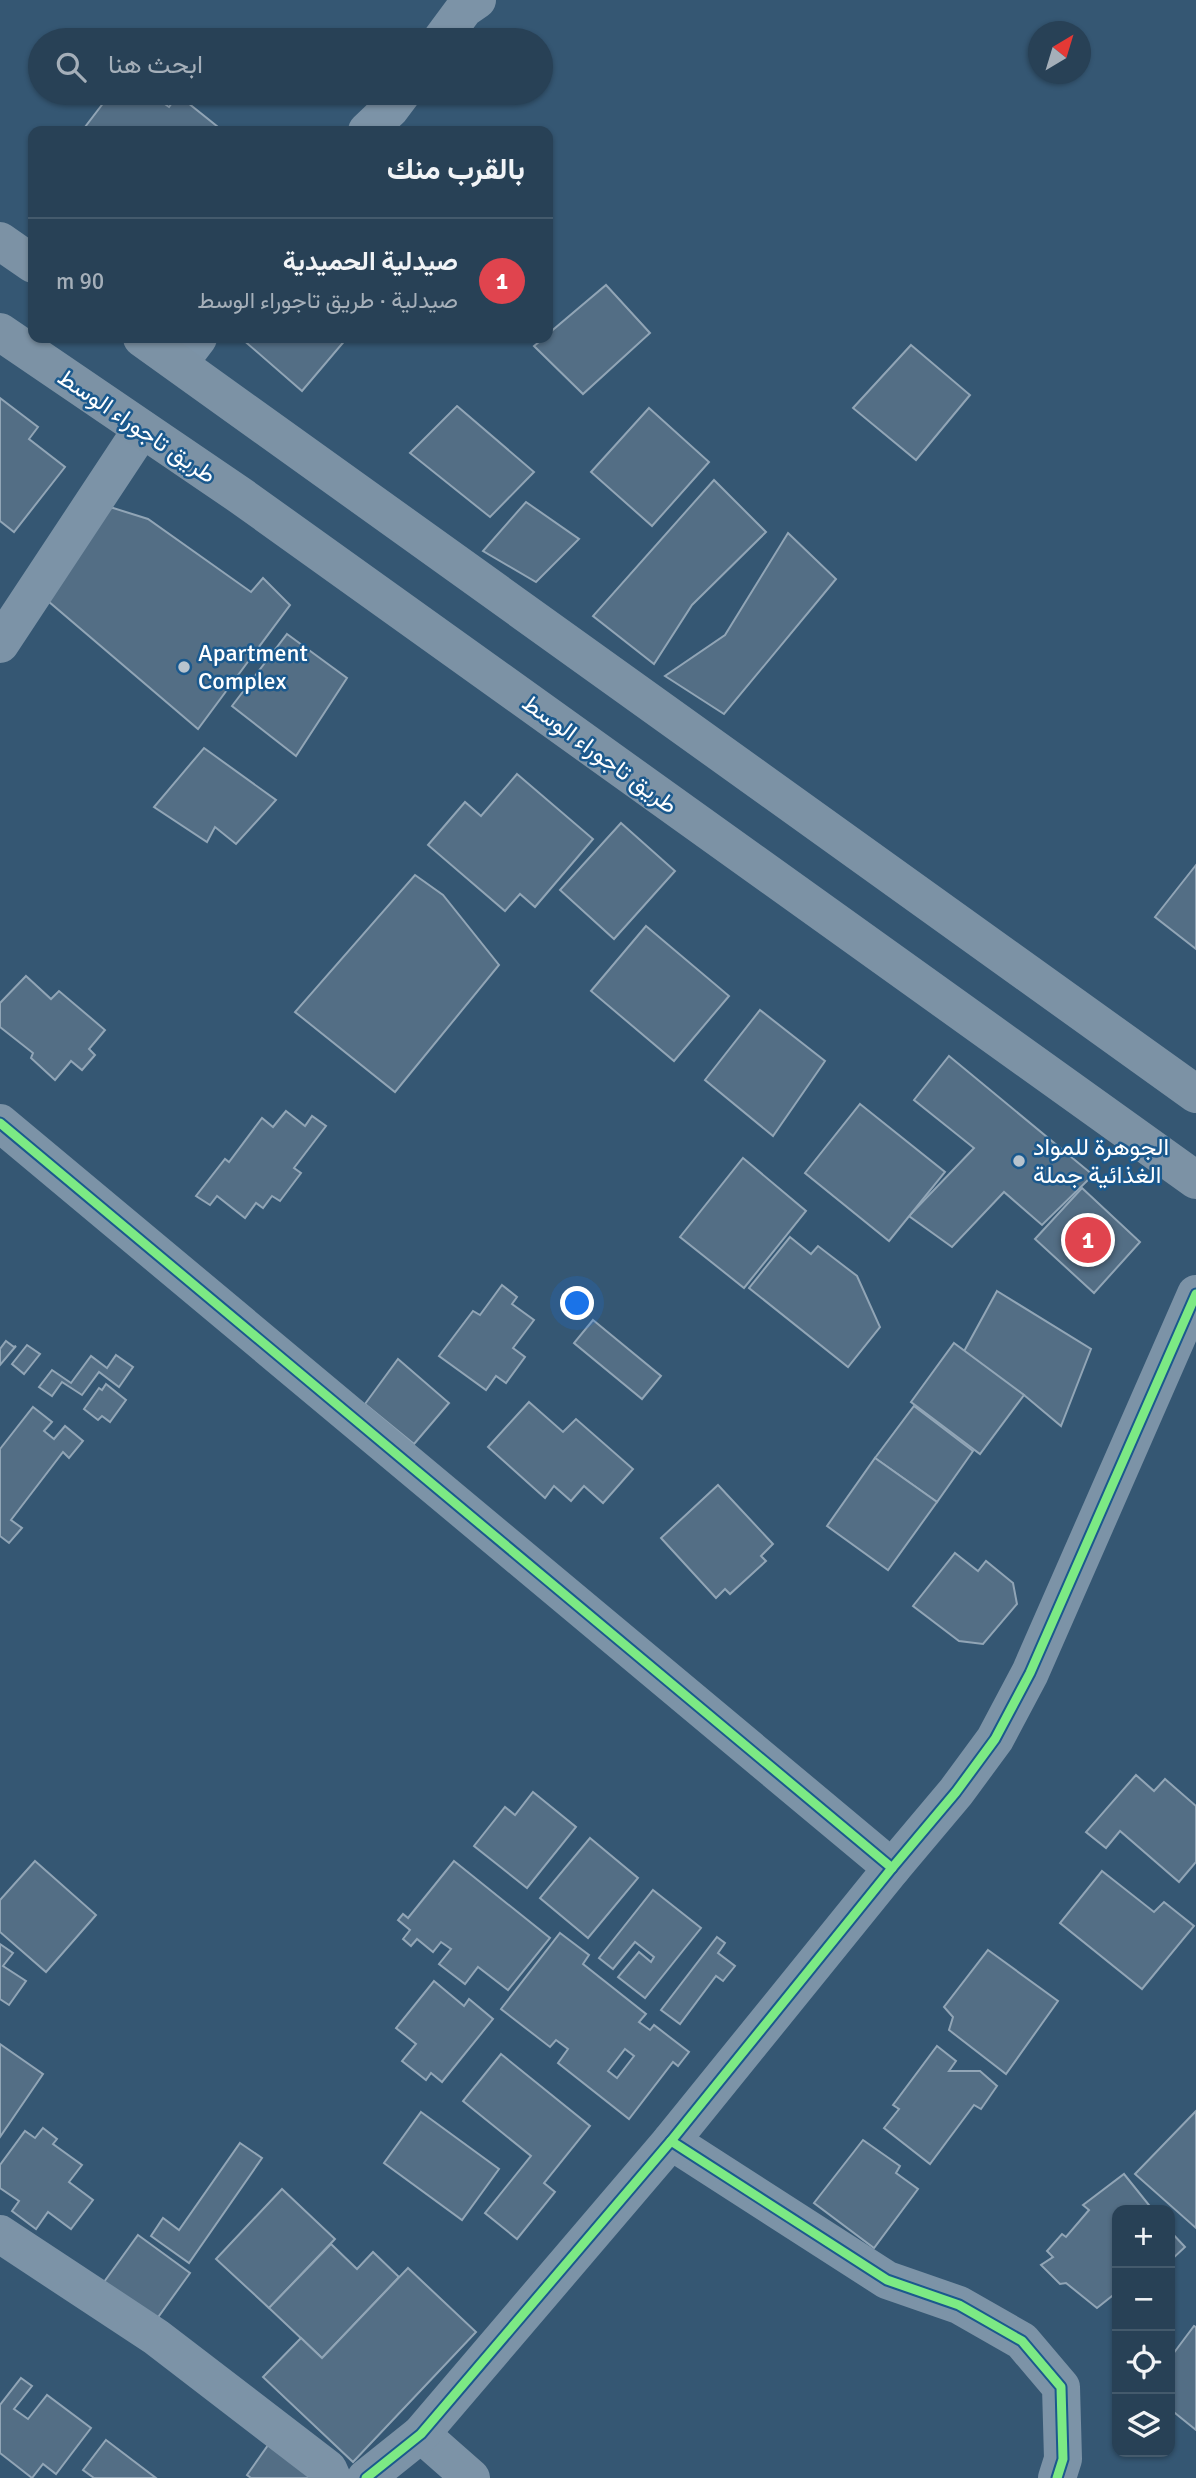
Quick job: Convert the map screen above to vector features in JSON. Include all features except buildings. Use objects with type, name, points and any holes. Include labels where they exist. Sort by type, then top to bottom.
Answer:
[{"type":"main road","points":[[0,241],[28,261]]},
{"type":"main road","name":"طريق تاجوراء الوسط","points":[[0,332],[253,505],[1196,1180]]},
{"type":"main road","points":[[160,343],[189,351],[1196,1094]]},
{"type":"street","points":[[450,28],[464,9],[477,0]]},
{"type":"street","points":[[372,126],[393,105]]},
{"type":"street","points":[[0,644],[142,429]]},
{"type":"street","points":[[0,1123],[892,1868]]},
{"type":"street","points":[[366,2478],[421,2434],[671,2141],[956,1793],[995,1739],[1024,1684],[1196,1294]]},
{"type":"street","points":[[671,2141],[887,2280],[958,2305],[1021,2341],[1061,2386],[1063,2459],[1057,2478]]},
{"type":"street","points":[[0,2234],[156,2337],[328,2469],[332,2478]]},
{"type":"street","points":[[421,2434],[471,2478]]},
{"type":"cycle path","points":[[0,1123],[892,1868]]},
{"type":"cycle path","points":[[366,2478],[421,2434],[671,2141],[956,1792],[995,1739],[1030,1673],[1196,1294]]},
{"type":"cycle path","points":[[671,2141],[887,2280],[959,2305],[1022,2341],[1061,2387],[1063,2459],[1057,2478]]},
{"type":"place","name":"Apartment Complex","points":[[184,667]]},
{"type":"place","name":"الجوهرة للمواد الغذائية جملة","points":[[1019,1161]]},
{"type":"place","name":"صيدلية الحميدية","points":[[1088,1240]]}]
